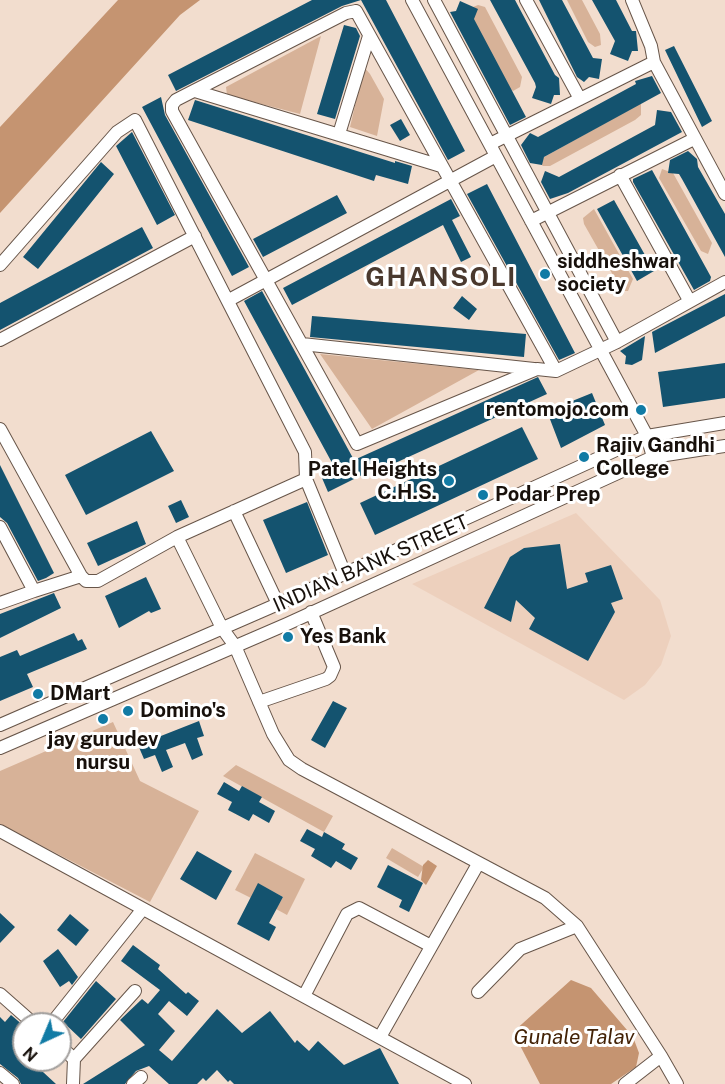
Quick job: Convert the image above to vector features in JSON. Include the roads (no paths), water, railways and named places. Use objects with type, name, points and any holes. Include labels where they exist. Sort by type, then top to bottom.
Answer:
[{"type":"street","points":[[412,0],[647,436],[653,457]]},
{"type":"street","points":[[526,0],[580,99]]},
{"type":"street","points":[[632,0],[648,37],[654,62],[725,194]]},
{"type":"street","points":[[418,12],[436,1],[617,342]]},
{"type":"street","points":[[537,369],[357,444],[172,111],[172,105],[176,100],[346,13],[353,5],[556,371]]},
{"type":"street","points":[[339,134],[369,36]]},
{"type":"street","points":[[229,300],[450,180],[493,150],[508,135],[654,62]]},
{"type":"street","points":[[195,91],[441,166]]},
{"type":"street","points":[[0,265],[117,132],[135,120],[305,452],[306,479],[345,574]]},
{"type":"street","points":[[531,221],[694,139]]},
{"type":"street","points":[[620,176],[689,300]]},
{"type":"street","points":[[0,340],[195,236]]},
{"type":"street","points":[[302,344],[556,371],[617,342],[725,282]]},
{"type":"street","name":"INDIAN BANK STREET","points":[[0,725],[278,604],[647,436],[725,423]]},
{"type":"street","points":[[0,429],[81,576],[86,581],[98,581],[177,537],[306,479]]},
{"type":"street","name":"INDIAN BANK STREET","points":[[0,748],[312,612],[653,457],[725,446]]},
{"type":"street","points":[[234,512],[278,604]]},
{"type":"street","points":[[0,527],[34,591]]},
{"type":"street","points":[[177,537],[222,628],[235,646],[280,748],[302,769],[545,898],[577,926],[677,1084]]},
{"type":"street","points":[[0,603],[81,576]]},
{"type":"street","points":[[259,702],[326,679],[332,672],[334,667],[312,612]]},
{"type":"street","points":[[0,831],[465,1084]]},
{"type":"street","points":[[380,1037],[478,864]]},
{"type":"street","points":[[304,996],[347,914],[359,908],[431,946]]},
{"type":"street","points":[[61,1012],[142,910]]},
{"type":"street","points":[[478,992],[520,949],[577,926]]},
{"type":"street","points":[[73,1084],[74,1059],[135,991]]},
{"type":"street","points":[[0,994],[20,1012]]},
{"type":"street","points":[[625,1084],[661,1056]]},
{"type":"street","points":[[0,1073],[14,1084]]},
{"type":"water","points":[[118,0],[200,0],[180,15],[0,213],[0,127]]},
{"type":"water","points":[[428,860],[437,866],[426,885],[421,880],[423,865]]},
{"type":"water","name":"Gunale Talav","points":[[571,980],[591,988],[633,1037],[639,1053],[636,1067],[611,1084],[540,1084],[513,1032]]},
{"type":"place","name":"siddheshwar society","points":[[545,274]]},
{"type":"place","name":"rentomojo.com","points":[[641,410]]},
{"type":"place","name":"Rajiv Gandhi College","points":[[584,457]]},
{"type":"place","name":"Patel Heights C.H.S.","points":[[449,481]]},
{"type":"place","name":"Podar Prep","points":[[483,495]]},
{"type":"place","name":"Yes Bank","points":[[288,637]]},
{"type":"place","name":"DMart","points":[[38,694]]},
{"type":"place","name":"Domino's","points":[[128,711]]},
{"type":"place","name":"jay gurudev nursu","points":[[103,719]]},
{"type":"district","name":"GHANSOLI","points":[[441,278]]}]
